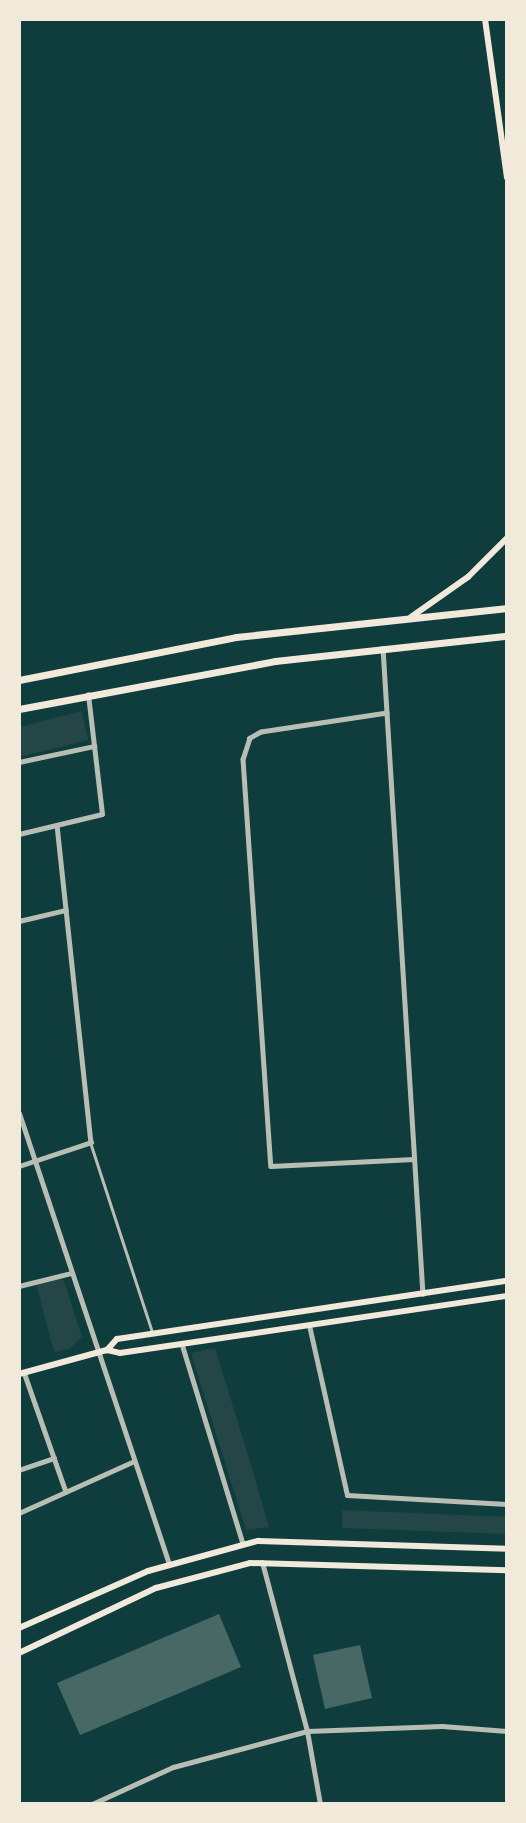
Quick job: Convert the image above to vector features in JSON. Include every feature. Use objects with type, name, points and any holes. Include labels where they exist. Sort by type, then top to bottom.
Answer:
[{"type":"highway","points":[[19,680],[236,637],[507,608]]},
{"type":"highway","points":[[19,709],[88,695],[383,647],[507,636]]},
{"type":"main road","points":[[485,19],[507,177]]},
{"type":"main road","points":[[411,617],[468,577],[507,538]]},
{"type":"main road","points":[[107,1350],[117,1339],[507,1281]]},
{"type":"main road","points":[[22,1373],[107,1350],[120,1353],[507,1296]]},
{"type":"main road","points":[[19,1628],[169,1564],[243,1544],[279,1540],[507,1549]]},
{"type":"main road","points":[[19,1653],[156,1588],[262,1561],[507,1570]]},
{"type":"street","points":[[383,647],[423,1294]]},
{"type":"street","points":[[19,834],[102,814],[88,695]]},
{"type":"street","points":[[387,713],[261,732],[250,738],[243,759],[271,1166],[414,1159]]},
{"type":"street","points":[[19,762],[94,746]]},
{"type":"street","points":[[57,825],[91,1142],[153,1334]]},
{"type":"street","points":[[19,921],[66,910]]},
{"type":"street","points":[[19,1112],[169,1564]]},
{"type":"street","points":[[19,1166],[91,1142]]},
{"type":"street","points":[[19,1286],[71,1273]]},
{"type":"street","points":[[309,1325],[347,1495],[507,1504]]},
{"type":"street","points":[[182,1344],[243,1544]]},
{"type":"street","points":[[22,1373],[66,1492]]},
{"type":"street","points":[[19,1471],[54,1458]]},
{"type":"street","points":[[19,1513],[134,1461]]},
{"type":"street","points":[[262,1561],[307,1731],[320,1804]]},
{"type":"street","points":[[92,1804],[173,1767],[307,1731],[442,1726],[507,1731]]},
{"type":"shaded area","points":[[82,711],[88,740],[19,757],[19,727]]},
{"type":"shaded area","points":[[59,1279],[64,1281],[82,1337],[69,1349],[54,1352],[36,1284]]},
{"type":"shaded area","points":[[215,1348],[269,1527],[246,1530],[191,1353]]},
{"type":"shaded area","points":[[342,1510],[507,1517],[507,1534],[342,1528]]},
{"type":"building","points":[[219,1614],[241,1667],[80,1735],[57,1683]]},
{"type":"building","points":[[360,1645],[372,1698],[325,1709],[313,1655]]}]
